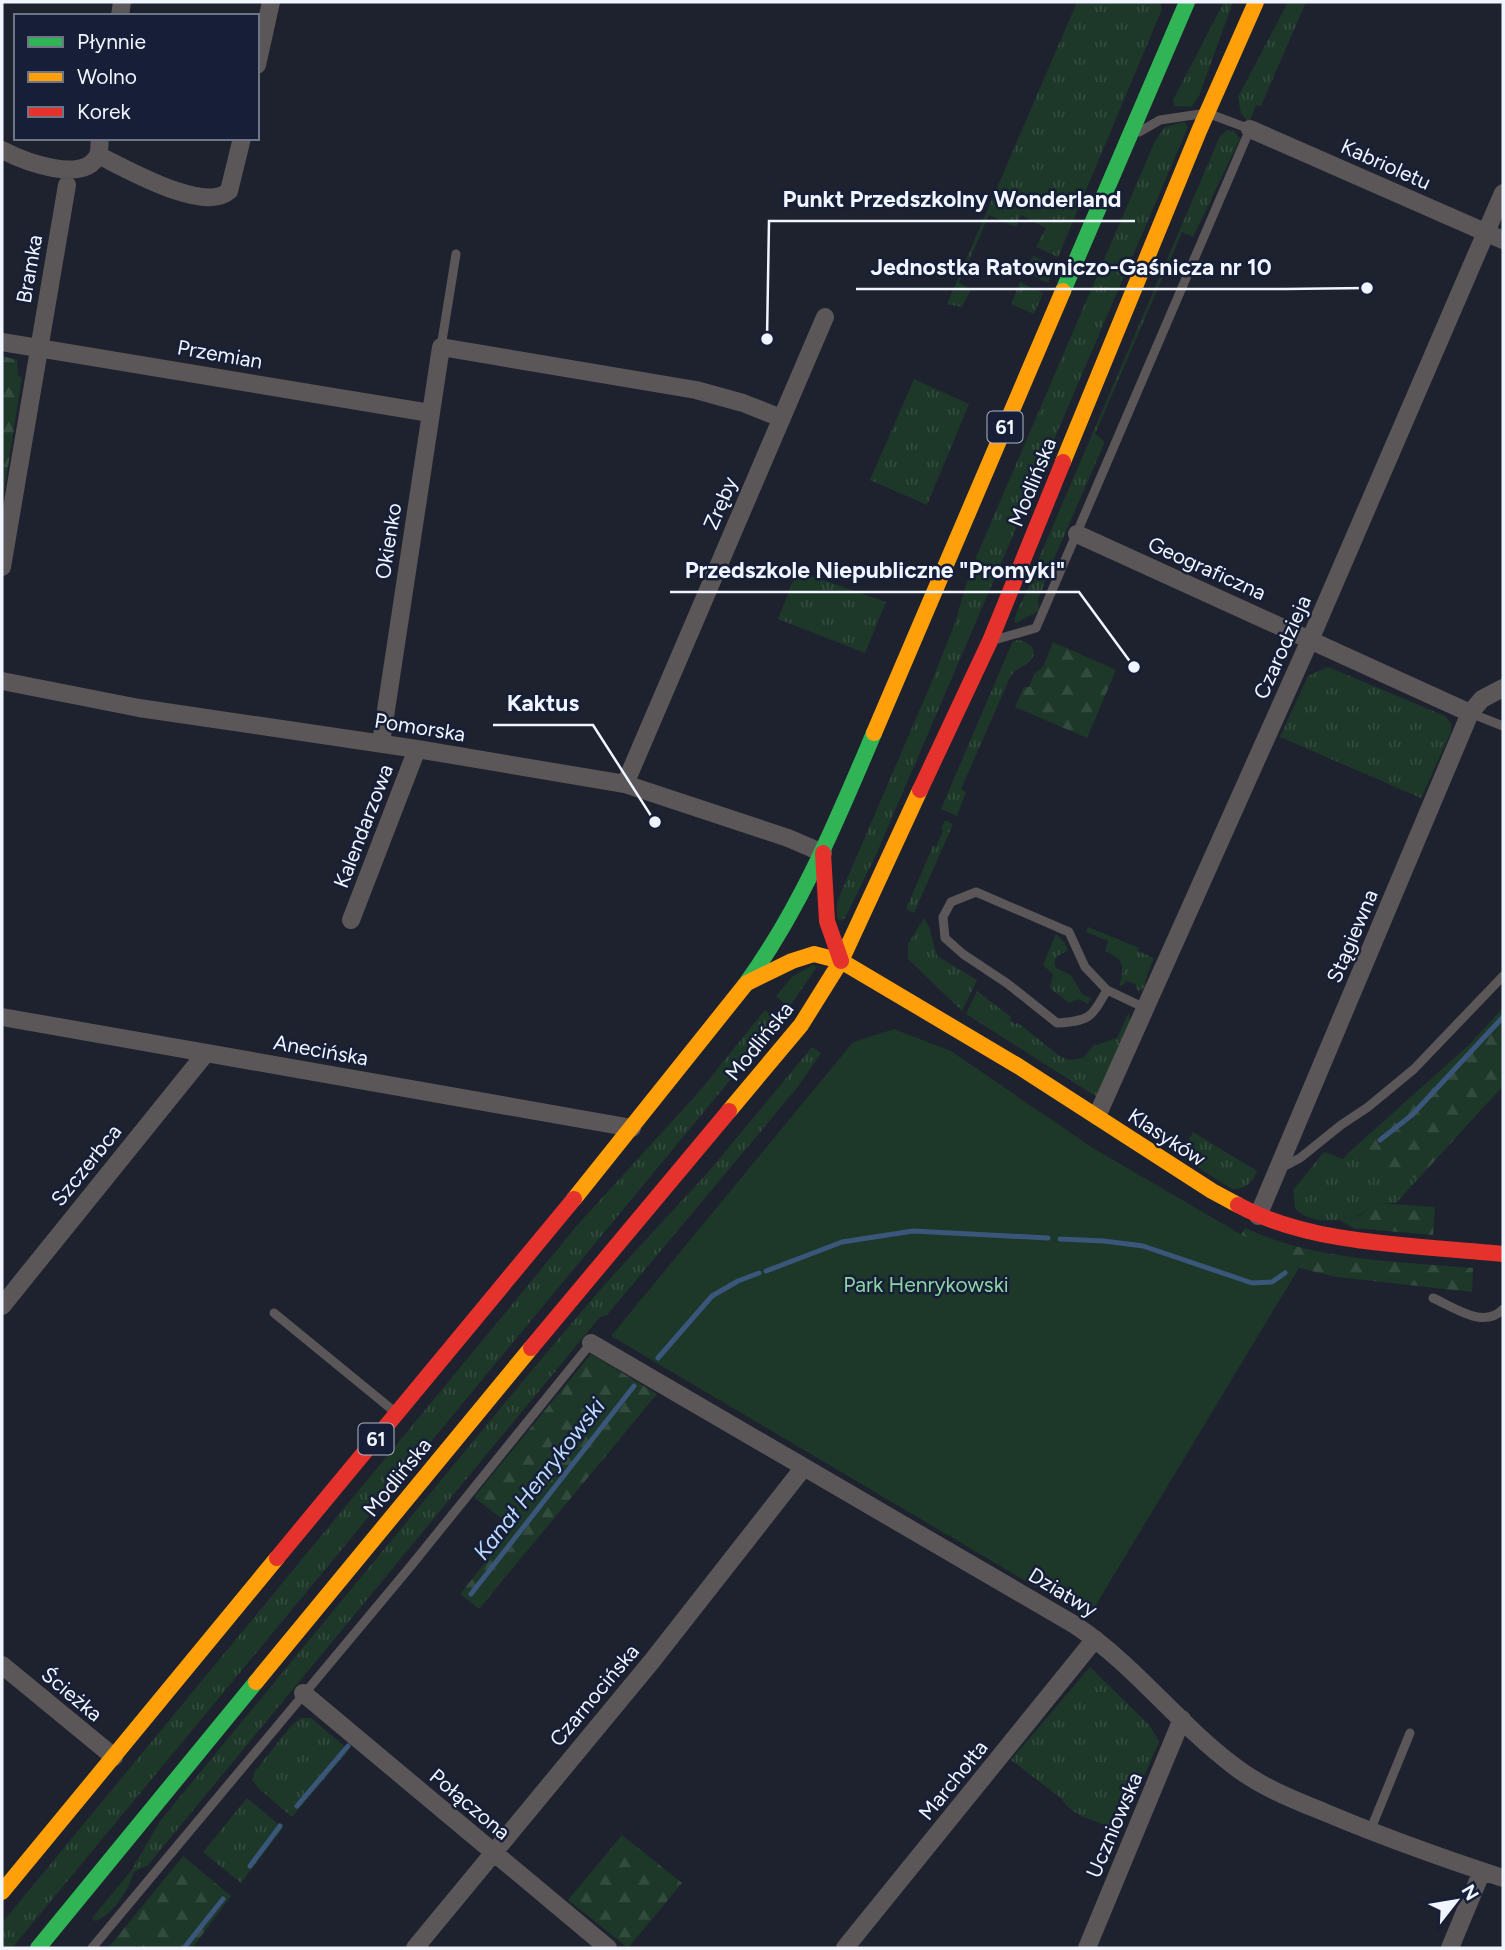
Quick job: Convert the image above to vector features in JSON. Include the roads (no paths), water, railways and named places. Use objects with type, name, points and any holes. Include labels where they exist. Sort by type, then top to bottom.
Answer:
[{"type":"main road","name":"Modlińska","points":[[2,1892],[632,1128],[747,984],[790,916],[823,853],[1187,2]]},
{"type":"main road","name":"Modlińska","points":[[38,1948],[564,1307],[801,1025],[841,961],[990,641],[1207,113],[1256,2]]},
{"type":"main road","points":[[823,853],[827,920],[841,961]]},
{"type":"main road","points":[[747,984],[792,961],[814,954],[841,961]]},
{"type":"main road","name":"Klasyków","points":[[841,961],[1018,1066],[1212,1191],[1258,1216],[1301,1230],[1343,1238],[1503,1254]]},
{"type":"street","points":[[259,56],[271,2]]},
{"type":"street","name":"Kabrioletu","points":[[1250,129],[1495,236]]},
{"type":"street","points":[[2,150],[25,160],[79,170],[89,164],[99,147],[168,188],[209,199],[229,191],[242,140]]},
{"type":"street","name":"Bramka","points":[[2,567],[67,185]]},
{"type":"street","name":"Czarodzieja","points":[[1097,1116],[1495,236],[1503,194]]},
{"type":"street","name":"Zręby","points":[[625,784],[825,317]]},
{"type":"street","name":"Przemian","points":[[2,342],[430,412]]},
{"type":"street","points":[[442,346],[696,390],[743,403],[780,418]]},
{"type":"street","name":"Okienko","points":[[380,743],[442,346]]},
{"type":"street","name":"Geograficzna","points":[[1077,534],[1470,713]]},
{"type":"street","name":"Pomorska","points":[[2,681],[139,708],[380,743],[625,784],[788,838],[823,853]]},
{"type":"street","name":"Stągiewna","points":[[1258,1216],[1470,713],[1482,699],[1503,688]]},
{"type":"street","name":"Kalendarzowa","points":[[351,920],[417,749]]},
{"type":"street","name":"Anecińska","points":[[2,1017],[632,1128]]},
{"type":"street","name":"Szczerbca","points":[[2,1306],[206,1053]]},
{"type":"street","name":"Dziatwy","points":[[591,1343],[1095,1639],[1111,1651],[1215,1751],[1270,1789],[1370,1831],[1503,1878]]},
{"type":"street","name":"Czarnocińska","points":[[415,1948],[652,1661],[804,1467]]},
{"type":"street","name":"Marchołta","points":[[845,1948],[1095,1639]]},
{"type":"street","name":"Ścieżka","points":[[2,1665],[114,1757]]},
{"type":"street","name":"Połączona","points":[[303,1693],[608,1948]]},
{"type":"street","name":"Uczniowska","points":[[1087,1948],[1182,1719]]},
{"type":"street","points":[[1450,1948],[1482,1871]]},
{"type":"lane","points":[[990,641],[1036,628],[1250,129],[1207,113],[1160,120],[1126,141]]},
{"type":"lane","points":[[442,346],[456,254]]},
{"type":"lane","points":[[1470,713],[1503,726]]},
{"type":"lane","points":[[1107,990],[1093,1015],[1076,1022],[1057,1023],[945,938],[943,917],[951,902],[965,895],[976,892],[987,895],[1069,932],[1085,967],[1107,990],[1145,1008]]},
{"type":"lane","points":[[1278,1169],[1300,1158],[1414,1069],[1503,976]]},
{"type":"lane","points":[[1433,1298],[1482,1318],[1494,1316],[1503,1309]]},
{"type":"lane","points":[[274,1313],[397,1413]]},
{"type":"lane","points":[[92,1948],[410,1567],[591,1343]]},
{"type":"lane","points":[[1370,1831],[1410,1733]]},
{"type":"waterway","name":"Kanał Henrykowski","points":[[1380,1140],[1412,1115],[1503,1017]]},
{"type":"waterway","name":"Kanał Henrykowski","points":[[766,1271],[842,1242],[913,1231],[1048,1238]]},
{"type":"waterway","name":"Kanał Henrykowski","points":[[1060,1239],[1143,1246],[1252,1283],[1272,1282],[1285,1273]]},
{"type":"waterway","name":"Kanał Henrykowski","points":[[658,1358],[712,1296],[759,1273]]},
{"type":"waterway","name":"Kanał Henrykowski","points":[[471,1594],[634,1386]]},
{"type":"waterway","points":[[297,1806],[348,1746]]},
{"type":"waterway","name":"Kanał Henrykowski","points":[[250,1866],[280,1826]]},
{"type":"waterway","name":"Kanał Henrykowski","points":[[184,1948],[223,1899]]},
{"type":"place","name":"Jednostka Ratowniczo-Gaśnicza nr 10","points":[[1367,288]]},
{"type":"place","name":"Punkt Przedszkolny Wonderland","points":[[767,339]]},
{"type":"place","name":"Przedszkole Niepubliczne \"Promyki\"","points":[[1134,667]]},
{"type":"place","name":"Kaktus","points":[[655,822]]},
{"type":"park label","name":"Park Henrykowski","points":[[926,1284]]}]
